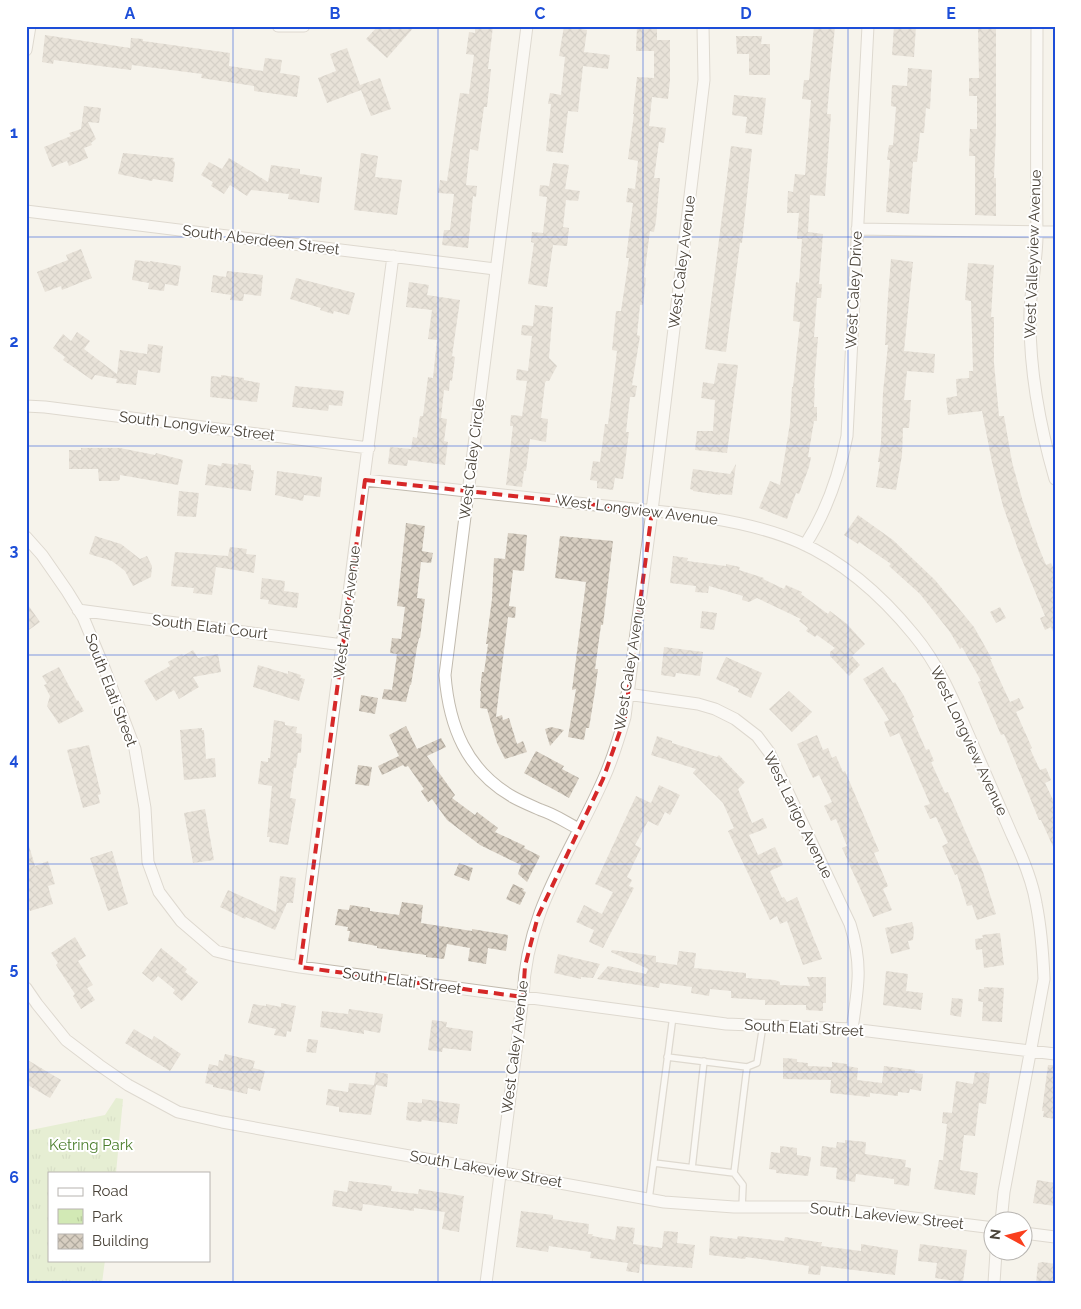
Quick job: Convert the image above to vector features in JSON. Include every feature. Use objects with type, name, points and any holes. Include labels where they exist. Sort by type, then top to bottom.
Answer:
[{"type":"street","points":[[26,50],[30,26]]},
{"type":"street","points":[[278,26],[304,26]]},
{"type":"street","name":"West Caley Circle","points":[[527,26],[445,674],[453,724],[458,738],[475,764],[501,789],[513,797],[579,829]]},
{"type":"street","name":"West Caley Avenue","points":[[486,1283],[523,997],[525,966],[538,916],[604,780],[625,717],[704,80],[703,26]]},
{"type":"street","name":"West Caley Drive","points":[[805,545],[821,519],[834,487],[841,466],[847,436],[868,26]]},
{"type":"street","name":"West Valleyview Avenue","points":[[1037,26],[1036,231],[1030,309],[1030,343],[1039,417],[1055,479]]},
{"type":"street","name":"South Aberdeen Street","points":[[26,211],[495,269]]},
{"type":"street","points":[[858,229],[1055,232]]},
{"type":"street","name":"West Arbor Avenue","points":[[300,967],[393,256]]},
{"type":"street","name":"South Longview Street","points":[[26,406],[369,448]]},
{"type":"street","name":"West Longview Avenue","points":[[364,480],[652,511],[737,523],[776,534],[805,545],[836,563],[885,603],[915,636],[945,684],[1023,859],[1036,901],[1043,944],[1044,979],[1004,1192],[1002,1212]]},
{"type":"street","name":"South Elati Street","points":[[26,537],[42,555],[67,591],[92,637],[105,670],[134,749],[144,808],[147,856],[159,892],[181,921],[216,951],[300,967],[726,1024],[852,1029],[1055,1054]]},
{"type":"street","name":"South Elati Court","points":[[78,610],[343,644]]},
{"type":"street","name":"West Larigo Avenue","points":[[628,694],[698,704],[721,712],[747,727],[769,752],[850,924],[856,943],[859,968],[852,1029]]},
{"type":"street","name":"South Lakeview Street","points":[[26,988],[66,1040],[128,1085],[178,1112],[222,1122],[649,1199],[700,1206],[825,1207],[984,1227]]},
{"type":"street","points":[[1034,1234],[1055,1237]]},
{"type":"street","points":[[994,1283],[995,1262]]},
{"type":"lane","points":[[649,1199],[673,1016]]},
{"type":"lane","points":[[668,1057],[747,1066],[757,1063],[763,1025]]},
{"type":"lane","points":[[692,1168],[704,1061]]},
{"type":"lane","points":[[742,1207],[743,1185],[734,1173],[747,1066]]},
{"type":"lane","points":[[654,1163],[734,1173]]},
{"type":"highlighted area","points":[[365,480],[652,511],[625,717],[603,779],[538,916],[525,966],[523,997],[300,967]]},
{"type":"green space","name":"Ketring Park","points":[[116,1098],[123,1099],[116,1172],[48,1172],[48,1262],[105,1262],[102,1283],[26,1283],[26,1131],[105,1115]]},
{"type":"building","points":[[378,26],[415,26],[387,58],[366,39]]},
{"type":"building","points":[[475,26],[493,26],[488,69],[491,69],[487,107],[484,107],[478,151],[470,149],[466,185],[477,186],[476,197],[473,196],[468,248],[442,245],[444,230],[450,230],[454,194],[438,193],[440,180],[447,181],[460,93],[469,94],[474,55],[466,54],[469,32],[475,33]]},
{"type":"building","points":[[564,26],[587,30],[584,52],[610,55],[608,69],[583,66],[578,112],[568,111],[563,153],[546,151],[551,104],[548,104],[550,93],[561,95],[565,57],[559,56]]},
{"type":"building","points":[[637,26],[657,26],[657,40],[670,40],[670,80],[668,99],[652,97],[649,126],[666,128],[664,143],[659,142],[654,178],[660,178],[654,232],[650,231],[644,277],[646,278],[643,305],[640,305],[637,335],[640,336],[632,385],[637,386],[635,397],[630,397],[626,432],[629,432],[623,479],[615,478],[613,490],[597,488],[597,481],[590,480],[593,461],[600,462],[605,424],[608,424],[617,351],[612,350],[616,311],[621,311],[629,258],[626,258],[633,203],[626,202],[628,188],[635,189],[638,161],[628,159],[637,77],[654,78],[654,51],[636,51]]},
{"type":"building","points":[[814,26],[835,26],[827,114],[831,114],[825,196],[810,195],[808,232],[823,234],[819,284],[822,284],[821,298],[817,298],[814,337],[818,337],[814,388],[814,407],[817,407],[817,421],[814,421],[808,457],[811,457],[809,467],[799,494],[796,493],[787,519],[759,508],[770,481],[780,485],[790,423],[792,387],[800,322],[793,321],[796,282],[799,283],[802,239],[797,239],[799,213],[787,213],[788,191],[793,192],[795,174],[805,175],[811,100],[802,99],[804,80],[809,80]]},
{"type":"building","points":[[894,26],[916,26],[914,57],[892,55]]},
{"type":"building","points":[[978,26],[996,26],[994,178],[996,178],[996,216],[975,215],[975,156],[969,156],[970,129],[977,129],[977,96],[969,96],[969,78],[979,78]]},
{"type":"building","points":[[45,35],[130,48],[131,38],[143,39],[143,41],[230,53],[229,66],[263,71],[265,58],[282,60],[280,73],[300,76],[297,97],[254,91],[254,86],[201,78],[202,74],[132,65],[131,70],[54,60],[53,64],[42,62]]},
{"type":"building","points":[[736,36],[762,36],[761,44],[770,44],[770,75],[749,75],[749,54],[737,54]]},
{"type":"building","points":[[347,48],[360,85],[380,78],[391,109],[371,116],[361,90],[327,103],[318,78],[336,71],[330,54]]},
{"type":"building","points":[[908,68],[932,70],[930,109],[926,108],[924,133],[920,133],[917,162],[913,162],[909,214],[886,212],[890,160],[887,160],[889,145],[893,145],[896,107],[891,106],[892,85],[907,86]]},
{"type":"building","points":[[734,95],[766,98],[762,135],[745,133],[747,117],[732,115]]},
{"type":"building","points":[[84,106],[101,108],[99,123],[88,122],[96,139],[91,143],[92,145],[84,148],[88,158],[69,166],[67,161],[52,167],[44,147],[71,136],[69,133],[81,129]]},
{"type":"building","points":[[731,146],[752,149],[742,243],[740,243],[726,352],[705,349]]},
{"type":"building","points":[[123,153],[174,158],[173,182],[153,179],[152,181],[118,174]]},
{"type":"building","points":[[361,153],[378,156],[375,177],[402,180],[397,215],[354,210]]},
{"type":"building","points":[[229,158],[268,182],[271,165],[300,169],[300,174],[322,177],[319,203],[288,199],[289,194],[251,190],[247,196],[230,185],[224,194],[211,186],[213,182],[201,175],[209,162],[222,169]]},
{"type":"building","points":[[553,163],[569,165],[565,189],[580,191],[578,201],[566,200],[563,227],[569,228],[567,246],[553,245],[547,287],[528,284],[534,243],[531,242],[532,232],[543,233],[547,197],[539,196],[540,185],[549,186]]},
{"type":"building","points":[[81,249],[92,278],[62,290],[61,286],[45,292],[37,272],[68,260],[66,255]]},
{"type":"building","points":[[891,259],[913,262],[904,351],[935,354],[934,373],[907,371],[904,400],[911,400],[909,428],[903,428],[902,455],[896,490],[876,487],[880,462],[878,462],[888,345],[885,345]]},
{"type":"building","points":[[135,260],[181,266],[178,286],[165,284],[164,291],[148,289],[149,283],[132,280]]},
{"type":"building","points":[[968,263],[994,265],[991,317],[994,317],[994,363],[999,416],[1004,416],[1012,462],[1039,548],[1046,565],[1051,563],[1055,571],[1055,636],[1051,627],[1045,630],[1040,618],[1045,616],[1020,555],[1003,506],[982,411],[948,415],[946,398],[957,396],[956,379],[969,378],[969,371],[973,371],[971,301],[965,300]]},
{"type":"building","points":[[227,271],[263,275],[261,296],[244,294],[243,301],[230,300],[231,295],[211,292],[213,275],[226,277]]},
{"type":"building","points":[[296,278],[355,293],[349,315],[334,311],[333,314],[320,310],[321,308],[290,299]]},
{"type":"building","points":[[409,282],[429,285],[427,295],[460,300],[452,356],[455,357],[452,381],[450,380],[449,391],[444,390],[441,418],[447,419],[444,441],[448,442],[445,465],[408,460],[407,466],[388,464],[390,447],[411,449],[413,437],[417,438],[420,416],[423,416],[428,377],[433,378],[437,340],[428,339],[432,310],[406,307]]},
{"type":"building","points":[[535,305],[553,307],[549,358],[557,366],[549,381],[545,383],[541,418],[548,419],[546,442],[530,439],[522,487],[506,485],[513,426],[510,426],[511,415],[522,416],[527,381],[516,380],[517,369],[528,371],[532,336],[521,335],[522,325],[533,326]]},
{"type":"building","points":[[77,332],[90,341],[84,349],[117,374],[120,350],[147,354],[148,344],[163,346],[160,373],[138,370],[136,385],[116,383],[117,379],[95,375],[92,380],[63,360],[65,357],[53,348],[63,334],[71,341]]},
{"type":"building","points":[[718,363],[738,365],[727,453],[695,450],[697,431],[713,431],[715,400],[701,398],[703,382],[714,384]]},
{"type":"building","points":[[221,375],[244,378],[244,380],[260,383],[257,402],[210,397],[211,376],[221,377]]},
{"type":"building","points":[[295,386],[344,391],[342,406],[329,405],[328,411],[292,407]]},
{"type":"building","points":[[81,448],[120,448],[155,455],[156,453],[183,460],[178,485],[120,475],[118,481],[99,481],[98,469],[69,469],[69,450],[81,450]]},
{"type":"building","points":[[222,463],[251,465],[251,470],[254,470],[251,491],[205,485],[208,464],[221,466]]},
{"type":"building","points":[[736,464],[732,495],[720,495],[690,489],[693,469],[730,474]]},
{"type":"building","points":[[277,471],[322,477],[320,497],[304,495],[303,501],[275,495]]},
{"type":"building","points":[[179,491],[199,493],[196,517],[177,516]]},
{"type":"building","points":[[858,515],[893,540],[935,580],[974,627],[992,659],[990,659],[1010,702],[1019,698],[1024,708],[1016,712],[1032,748],[1030,749],[1040,770],[1046,768],[1051,780],[1045,783],[1055,804],[1055,851],[1041,820],[1039,820],[1004,734],[1001,735],[978,682],[981,681],[962,647],[960,649],[950,632],[920,594],[889,566],[891,564],[859,542],[858,544],[844,535]]},
{"type":"building","points":[[406,523],[425,526],[422,551],[433,553],[431,563],[421,562],[417,598],[425,599],[420,638],[406,702],[382,699],[384,689],[392,690],[397,654],[390,653],[392,638],[401,639],[405,607],[397,606]]},
{"type":"building","points":[[508,533],[527,535],[524,571],[513,570],[509,606],[516,607],[515,618],[508,617],[496,717],[502,715],[503,720],[509,718],[517,744],[523,741],[527,752],[505,759],[497,743],[487,709],[480,708],[480,691],[488,644],[486,644],[492,599],[494,558],[505,559]]},
{"type":"building","points":[[95,536],[121,544],[140,559],[147,556],[152,566],[151,577],[133,586],[125,571],[112,561],[89,554]]},
{"type":"building","points":[[560,536],[613,541],[603,625],[601,625],[595,669],[598,669],[595,691],[589,728],[586,728],[584,740],[568,737],[576,689],[572,690],[586,582],[555,578]]},
{"type":"building","points":[[230,547],[247,549],[246,554],[256,555],[254,573],[216,567],[212,595],[193,593],[194,588],[171,586],[175,552],[228,556]]},
{"type":"building","points":[[673,556],[688,558],[687,561],[740,567],[739,570],[764,578],[784,589],[786,585],[802,592],[801,594],[828,614],[830,611],[847,624],[865,644],[852,656],[860,665],[849,676],[830,656],[830,652],[835,648],[817,635],[815,637],[806,631],[808,628],[799,621],[801,619],[757,598],[749,602],[742,600],[743,596],[709,586],[708,593],[695,592],[696,586],[670,583]]},
{"type":"building","points":[[262,578],[285,581],[284,591],[299,593],[297,608],[268,604],[269,600],[260,599]]},
{"type":"building","points":[[26,602],[40,622],[26,632]]},
{"type":"building","points":[[1000,607],[1006,618],[996,623],[990,612]]},
{"type":"building","points":[[702,611],[717,613],[714,630],[700,628]]},
{"type":"building","points":[[664,647],[703,652],[700,676],[676,673],[675,677],[661,675]]},
{"type":"building","points":[[193,650],[198,658],[218,654],[221,672],[193,677],[199,687],[179,699],[174,690],[156,701],[144,681],[170,666],[168,662]]},
{"type":"building","points":[[726,657],[762,673],[751,698],[738,692],[739,689],[716,679]]},
{"type":"building","points":[[258,665],[288,674],[288,671],[301,675],[300,678],[305,679],[299,701],[253,687]]},
{"type":"building","points":[[59,667],[84,711],[59,724],[47,706],[50,696],[44,685],[47,684],[42,676]]},
{"type":"building","points":[[883,667],[904,696],[926,750],[929,749],[934,761],[931,762],[945,793],[948,792],[983,872],[996,914],[977,920],[972,905],[967,906],[957,874],[955,875],[942,846],[948,843],[936,817],[930,819],[924,806],[930,804],[899,733],[890,737],[884,722],[889,720],[863,679]]},
{"type":"building","points":[[789,691],[812,712],[792,732],[769,709]]},
{"type":"building","points":[[361,695],[378,698],[375,714],[359,711]]},
{"type":"building","points":[[274,720],[285,722],[285,725],[297,727],[296,733],[302,734],[301,753],[298,753],[296,768],[294,768],[290,798],[296,799],[288,845],[269,842],[270,837],[267,837],[272,786],[258,784],[261,761],[268,762],[268,758],[270,758]]},
{"type":"building","points":[[406,726],[417,749],[441,738],[446,747],[427,756],[455,795],[452,798],[475,815],[477,812],[498,828],[495,832],[525,846],[524,848],[540,856],[527,882],[518,874],[521,865],[480,845],[447,820],[432,799],[428,802],[421,791],[424,789],[408,766],[405,767],[403,765],[382,775],[378,766],[399,756],[389,735]]},
{"type":"building","points":[[551,727],[564,730],[550,746],[545,729]]},
{"type":"building","points":[[202,728],[204,730],[206,759],[215,758],[216,777],[184,780],[180,730]]},
{"type":"building","points":[[817,735],[823,750],[828,748],[832,758],[836,756],[843,772],[845,771],[879,851],[874,853],[888,886],[883,889],[892,910],[873,917],[842,848],[847,846],[836,819],[831,821],[824,806],[832,802],[819,775],[813,778],[797,744]]},
{"type":"building","points":[[657,736],[672,741],[672,743],[717,757],[719,755],[745,782],[738,789],[752,823],[763,818],[767,828],[749,835],[758,855],[775,847],[783,865],[770,871],[782,898],[784,897],[787,902],[797,897],[822,959],[803,965],[787,921],[780,924],[777,916],[770,920],[728,831],[734,828],[723,803],[693,773],[696,769],[651,755]]},
{"type":"building","points":[[89,745],[101,794],[98,795],[100,803],[83,808],[67,750]]},
{"type":"building","points":[[536,751],[564,766],[562,769],[579,778],[569,798],[524,773]]},
{"type":"building","points":[[358,765],[372,767],[369,786],[355,784]]},
{"type":"building","points":[[659,785],[680,795],[670,815],[665,812],[658,826],[648,821],[635,845],[641,848],[627,877],[632,880],[629,886],[634,888],[603,948],[589,942],[594,930],[576,922],[584,905],[602,914],[613,892],[595,884],[636,796],[651,803]]},
{"type":"building","points":[[205,809],[214,860],[193,863],[184,813]]},
{"type":"building","points":[[26,846],[29,846],[35,866],[48,861],[55,884],[48,886],[53,904],[30,911],[26,899]]},
{"type":"building","points":[[112,851],[128,904],[108,911],[90,858]]},
{"type":"building","points":[[459,863],[473,868],[469,881],[454,875]]},
{"type":"building","points":[[280,876],[296,878],[293,903],[287,903],[275,930],[220,907],[228,890],[276,912]]},
{"type":"building","points":[[513,884],[524,889],[523,891],[526,892],[520,905],[506,899]]},
{"type":"building","points":[[402,902],[423,905],[421,923],[508,935],[506,951],[488,948],[486,964],[468,961],[470,948],[447,944],[444,959],[426,957],[426,955],[377,948],[377,946],[348,941],[350,931],[347,931],[348,927],[335,925],[338,909],[349,910],[350,905],[370,908],[370,911],[399,915]]},
{"type":"building","points":[[912,922],[914,929],[913,940],[908,941],[910,949],[891,954],[885,928]]},
{"type":"building","points":[[1000,933],[1004,965],[984,968],[982,949],[976,950],[975,939],[983,938],[982,935]]},
{"type":"building","points":[[75,937],[86,956],[78,961],[93,985],[87,988],[95,1000],[81,1009],[73,996],[75,994],[56,965],[58,963],[51,953]]},
{"type":"building","points":[[161,948],[187,969],[185,972],[198,982],[182,1001],[173,993],[175,990],[158,976],[153,982],[142,973]]},
{"type":"building","points":[[612,950],[656,956],[656,962],[677,965],[679,951],[696,953],[694,968],[746,973],[746,978],[775,980],[780,982],[780,985],[810,986],[807,977],[826,977],[826,1003],[823,1003],[823,1011],[806,1010],[806,1005],[765,1005],[765,1000],[731,998],[731,991],[710,989],[709,996],[691,993],[692,987],[660,983],[659,988],[597,979],[608,966],[646,974],[648,969],[611,952]]},
{"type":"building","points":[[558,954],[600,964],[593,978],[581,977],[581,979],[554,973]]},
{"type":"building","points":[[886,971],[908,974],[906,991],[923,993],[921,1010],[883,1005]]},
{"type":"building","points":[[984,987],[1004,988],[1002,1022],[982,1021],[983,1002],[978,1001],[979,989],[984,989]]},
{"type":"building","points":[[952,998],[963,999],[961,1017],[950,1015]]},
{"type":"building","points":[[281,1003],[296,1006],[291,1032],[287,1031],[286,1037],[274,1035],[276,1029],[248,1023],[253,1004],[281,1007]]},
{"type":"building","points":[[349,1009],[383,1014],[380,1033],[364,1030],[364,1034],[320,1027],[322,1011],[348,1014]]},
{"type":"building","points":[[432,1020],[447,1022],[446,1027],[473,1031],[471,1051],[443,1048],[442,1052],[428,1050]]},
{"type":"building","points":[[134,1029],[152,1040],[154,1036],[181,1054],[170,1071],[125,1043]]},
{"type":"building","points":[[308,1039],[318,1040],[316,1053],[306,1052]]},
{"type":"building","points":[[225,1054],[255,1061],[253,1068],[265,1071],[260,1091],[248,1088],[247,1094],[213,1087],[213,1085],[205,1083],[209,1064],[218,1066],[219,1060],[223,1061]]},
{"type":"building","points":[[783,1058],[797,1059],[797,1062],[808,1063],[808,1066],[832,1067],[832,1062],[847,1064],[847,1066],[858,1068],[857,1080],[882,1083],[884,1066],[915,1070],[915,1073],[923,1074],[921,1091],[910,1089],[909,1093],[898,1092],[898,1096],[870,1093],[870,1097],[830,1093],[831,1080],[783,1079]]},
{"type":"building","points":[[26,1059],[61,1080],[50,1098],[26,1084]]},
{"type":"building","points":[[1048,1065],[1055,1065],[1055,1119],[1043,1117],[1044,1111],[1042,1111]]},
{"type":"building","points":[[376,1072],[388,1074],[387,1087],[376,1085],[371,1115],[339,1112],[339,1107],[326,1105],[328,1089],[348,1092],[349,1083],[374,1085]]},
{"type":"building","points":[[975,1072],[990,1073],[986,1104],[979,1103],[975,1136],[964,1135],[960,1170],[978,1173],[975,1195],[934,1189],[939,1160],[943,1160],[947,1124],[942,1123],[943,1112],[952,1113],[956,1081],[973,1084]]},
{"type":"building","points":[[422,1099],[460,1104],[457,1124],[406,1120],[408,1102],[422,1103]]},
{"type":"building","points":[[845,1140],[866,1142],[865,1154],[906,1160],[905,1167],[911,1168],[909,1186],[894,1184],[894,1179],[856,1174],[855,1182],[836,1179],[837,1168],[820,1166],[822,1146],[836,1148],[837,1142],[845,1143]]},
{"type":"building","points":[[780,1146],[797,1148],[797,1155],[811,1157],[808,1176],[776,1173],[776,1170],[769,1169],[771,1152],[780,1153]]},
{"type":"building","points":[[1037,1180],[1055,1183],[1055,1206],[1033,1203]]},
{"type":"building","points":[[349,1181],[392,1186],[391,1191],[418,1194],[419,1189],[464,1196],[459,1232],[442,1229],[445,1212],[414,1208],[414,1211],[363,1204],[362,1211],[332,1206],[334,1190],[347,1192]]},
{"type":"building","points":[[521,1211],[553,1215],[553,1219],[589,1224],[588,1234],[615,1240],[617,1226],[635,1228],[633,1244],[662,1248],[664,1231],[678,1232],[677,1243],[695,1245],[692,1268],[640,1264],[639,1273],[626,1271],[628,1263],[590,1258],[591,1252],[549,1246],[548,1252],[516,1247]]},
{"type":"building","points":[[710,1236],[737,1239],[738,1236],[784,1241],[785,1237],[822,1242],[821,1246],[861,1251],[861,1244],[898,1250],[895,1275],[821,1266],[820,1275],[808,1274],[809,1266],[746,1257],[745,1259],[709,1255]]},
{"type":"building","points":[[920,1244],[967,1250],[963,1282],[935,1278],[937,1263],[918,1261]]},
{"type":"building","points":[[1038,1263],[1055,1264],[1055,1283],[1036,1283]]}]
